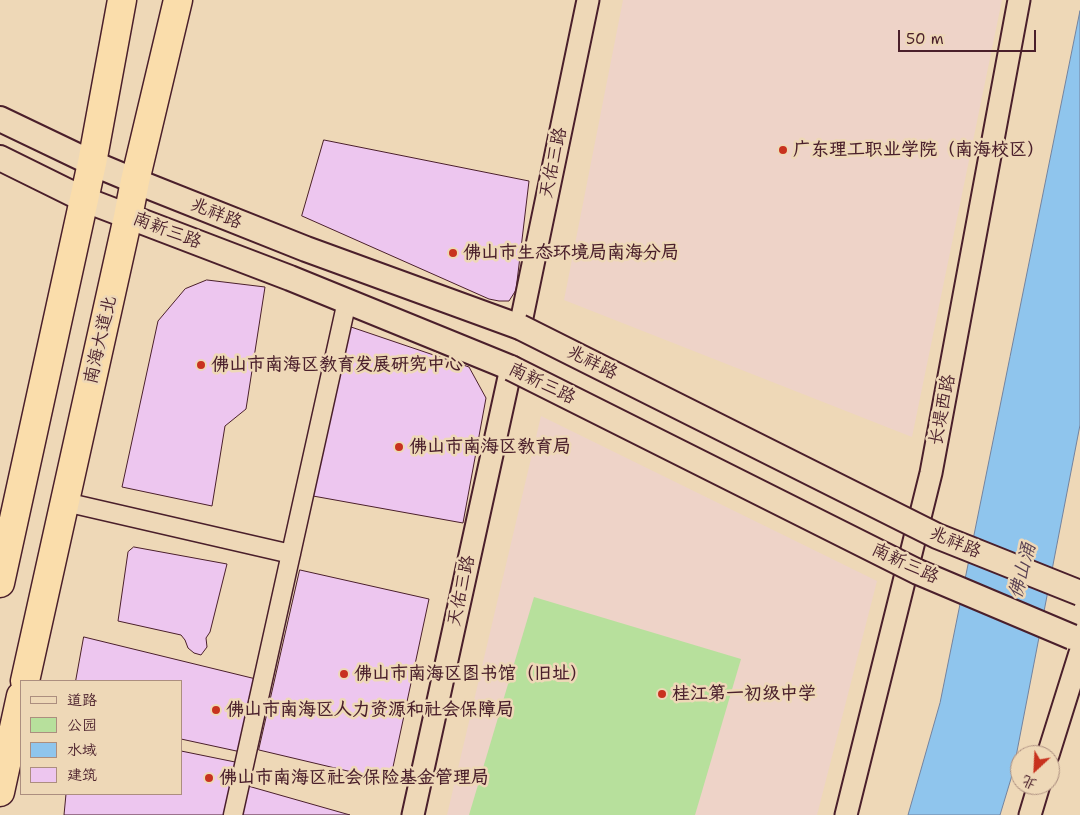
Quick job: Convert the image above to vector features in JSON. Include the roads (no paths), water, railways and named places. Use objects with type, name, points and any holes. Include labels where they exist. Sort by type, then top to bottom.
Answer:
[{"type":"highway","points":[[0,583],[92,163],[122,0]]},
{"type":"highway","name":"南海大道北","points":[[25,680],[135,181],[178,0]]},
{"type":"highway","points":[[0,792],[20,701]]},
{"type":"main road","points":[[0,119],[92,163]]},
{"type":"main road","name":"南新三路","points":[[0,158],[83,199],[290,278],[511,368],[918,572],[1077,643]]},
{"type":"main road","name":"兆祥路","points":[[92,163],[306,249],[520,327],[937,536],[1080,593]]},
{"type":"street","name":"天佑三路","points":[[520,327],[588,0]]},
{"type":"street","name":"长堤西路","points":[[846,815],[931,473],[1019,0]]},
{"type":"street","points":[[233,815],[348,301]]},
{"type":"street","name":"天佑三路","points":[[413,815],[511,368]]},
{"type":"street","points":[[65,502],[291,554]]},
{"type":"street","points":[[1051,745],[1077,643]]},
{"type":"street","points":[[1030,815],[1036,795]]},
{"type":"water","name":"佛山涌","points":[[1080,11],[1080,425],[1018,745],[1010,745],[1010,782],[1000,815],[908,815],[940,703]]},
{"type":"place","name":"广东理工职业学院（南海校区）","points":[[783,150]]},
{"type":"place","name":"佛山市生态环境局南海分局","points":[[453,253]]},
{"type":"place","name":"佛山市南海区教育发展研究中心","points":[[201,365]]},
{"type":"place","name":"佛山市南海区教育局","points":[[399,447]]},
{"type":"place","name":"佛山市南海区图书馆（旧址）","points":[[344,674]]},
{"type":"place","name":"桂江第一初级中学","points":[[662,694]]},
{"type":"place","name":"佛山市南海区人力资源和社会保障局","points":[[216,710]]},
{"type":"place","name":"佛山市南海区社会保险基金管理局","points":[[209,778]]}]
